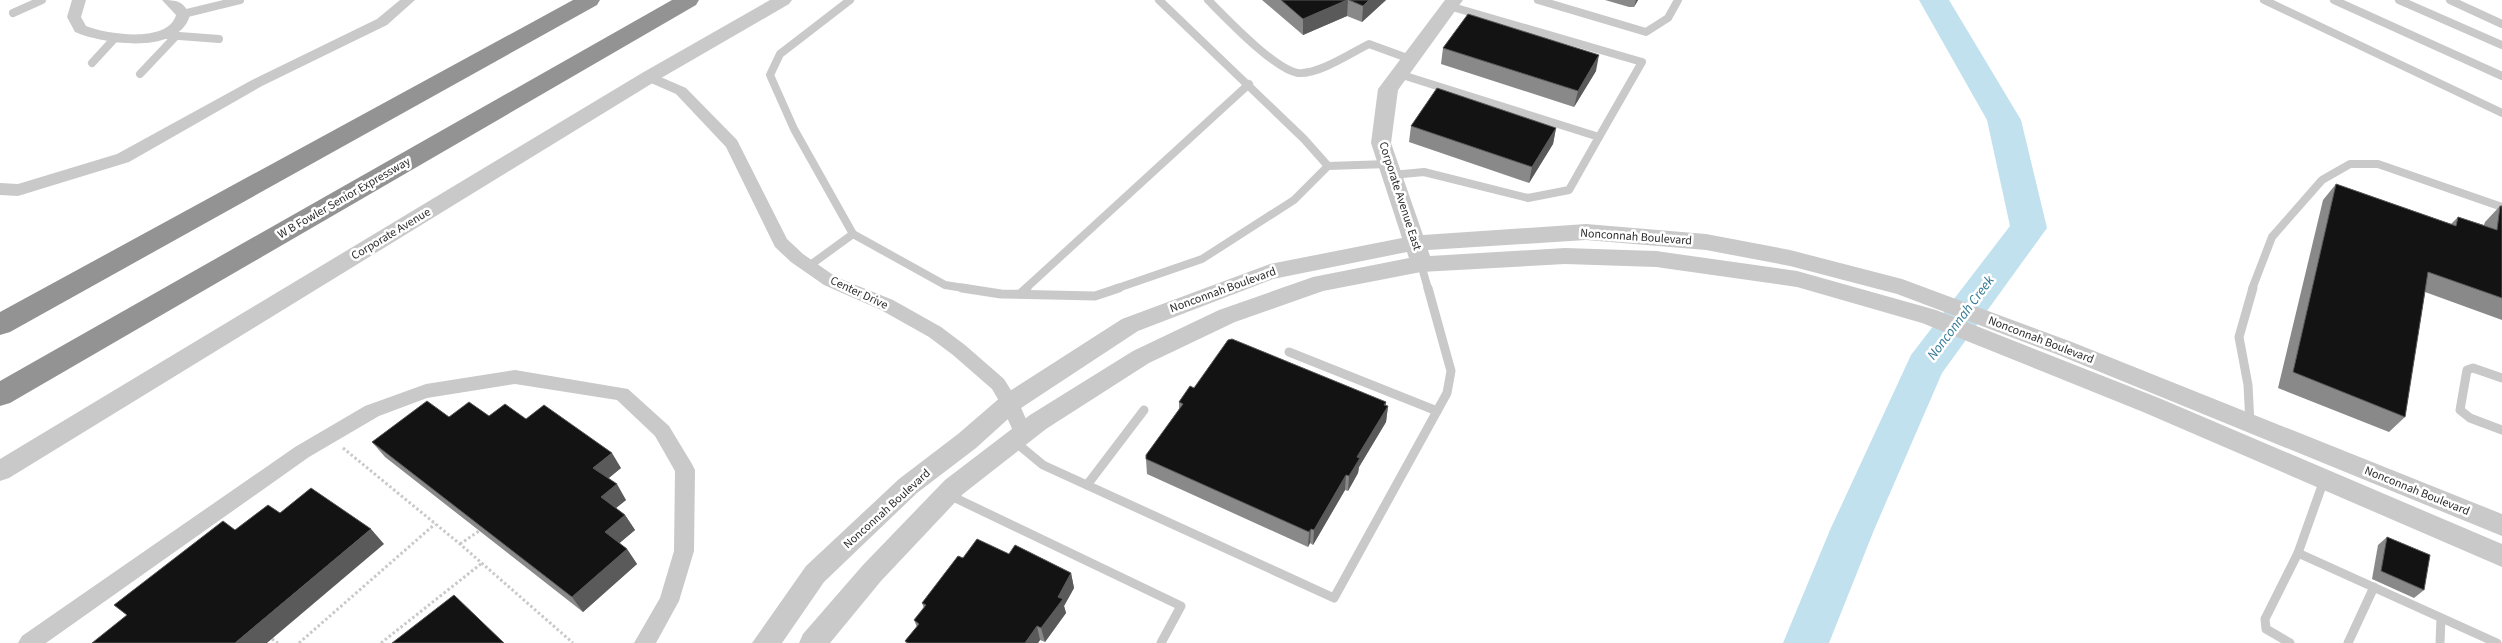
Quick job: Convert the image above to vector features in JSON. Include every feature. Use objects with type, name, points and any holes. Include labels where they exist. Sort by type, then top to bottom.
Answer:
[{"type":"highway","points":[[0,325],[589,0]]},
{"type":"highway","name":"W B Fowler Senior Expressway","points":[[0,395],[688,0]]},
{"type":"street","points":[[79,0],[74,17],[80,29],[115,38],[138,40],[171,35],[177,27],[177,4]]},
{"type":"street","points":[[0,189],[18,190],[79,173],[122,158],[257,83],[382,22],[408,0]]},
{"type":"street","name":"Corporate Avenue","points":[[0,471],[649,77],[783,0]]},
{"type":"street","name":"Corporate Avenue East","points":[[1418,254],[1381,143],[1388,89],[1451,3]]},
{"type":"street","name":"Center Drive","points":[[649,77],[681,91],[732,144],[781,243],[830,281],[887,305],[935,332],[998,384],[1010,402],[1019,437]]},
{"type":"street","name":"Nonconnah Boulevard","points":[[766,643],[815,574],[908,486],[968,441],[1010,402],[1130,324],[1270,272],[1586,232],[1706,242],[1799,270],[2154,396],[2250,424],[2502,525]]},
{"type":"street","name":"Nonconnah Boulevard","points":[[813,643],[872,573],[947,494],[1019,437],[1141,358],[1226,316],[1321,283],[1418,254]]},
{"type":"street","points":[[29,643],[302,452],[372,411],[426,391],[515,377],[622,394],[662,431],[685,470],[684,550],[668,601],[645,643]]},
{"type":"street","name":"Nonconnah Boulevard","points":[[2154,396],[2324,480],[2502,556]]},
{"type":"lane","points":[[13,14],[42,0]]},
{"type":"lane","points":[[177,4],[240,0]]},
{"type":"lane","points":[[850,0],[780,54],[770,75],[794,129],[853,234],[945,285],[1001,294],[1095,296],[1202,259],[1294,200],[1328,166]]},
{"type":"lane","points":[[1158,0],[1249,84],[1328,166],[1424,172],[1528,198],[1569,190],[1642,62],[1451,3]]},
{"type":"lane","points":[[1208,0],[1279,66],[1297,74],[1318,69],[1369,44],[1405,66],[1599,137]]},
{"type":"lane","points":[[1538,0],[1646,32],[1668,18],[1678,0]]},
{"type":"lane","points":[[2264,0],[2502,113]]},
{"type":"lane","points":[[2334,0],[2502,76]]},
{"type":"lane","points":[[2400,0],[2502,45]]},
{"type":"lane","points":[[2450,0],[2502,24]]},
{"type":"lane","points":[[140,74],[171,35],[219,39]]},
{"type":"lane","points":[[92,63],[115,38]]},
{"type":"lane","points":[[1020,294],[1249,84]]},
{"type":"lane","points":[[2250,424],[2248,385],[2239,337],[2250,295],[2272,237],[2322,180],[2350,164],[2378,164],[2502,208]]},
{"type":"lane","points":[[809,266],[853,234]]},
{"type":"lane","points":[[1019,437],[1043,465],[1334,598],[1447,392],[1451,371],[1418,254]]},
{"type":"lane","points":[[1289,352],[1437,411]]},
{"type":"lane","points":[[2502,378],[2473,368],[2467,370],[2460,410],[2470,418],[2502,430]]},
{"type":"lane","points":[[1087,485],[1144,410]]},
{"type":"lane","points":[[2290,643],[2266,629],[2265,619],[2298,553],[2324,480]]},
{"type":"lane","points":[[947,494],[1181,606],[1160,643]]},
{"type":"lane","points":[[2298,553],[2496,643]]},
{"type":"lane","points":[[2348,643],[2374,587]]},
{"type":"lane","points":[[2440,643],[2441,618]]},
{"type":"path","points":[[329,436],[460,544],[573,643]]},
{"type":"path","points":[[298,643],[435,524]]},
{"type":"path","points":[[460,544],[479,531]]},
{"type":"path","points":[[380,643],[482,563]]},
{"type":"path","points":[[272,639],[278,643]]},
{"type":"building","points":[[1281,0],[1347,0],[1303,19]]},
{"type":"building","points":[[1349,0],[1369,0],[1363,6]]},
{"type":"building","points":[[1468,14],[1599,55],[1578,91],[1443,48]]},
{"type":"building","points":[[1437,88],[1556,128],[1532,167],[1411,126]]},
{"type":"building","points":[[2336,184],[2456,226],[2458,217],[2497,230],[2500,206],[2502,206],[2502,298],[2428,272],[2405,417],[2293,372]]},
{"type":"building","points":[[1232,339],[1386,402],[1384,405],[1388,406],[1357,457],[1360,458],[1349,476],[1346,475],[1314,530],[1311,529],[1309,532],[1146,459],[1146,455],[1183,404],[1179,402],[1190,386],[1194,388],[1228,340]]},
{"type":"building","points":[[427,401],[449,417],[469,402],[489,416],[505,404],[526,419],[544,405],[612,453],[593,468],[617,484],[601,497],[625,515],[605,532],[627,549],[572,597],[372,442]]},
{"type":"building","points":[[311,488],[371,529],[235,643],[92,643],[127,615],[114,605],[223,521],[235,530],[268,505],[280,513]]},
{"type":"building","points":[[2387,537],[2430,555],[2424,590],[2381,571]]},
{"type":"building","points":[[977,539],[1009,554],[1015,545],[1071,573],[1058,597],[1063,599],[1041,628],[1037,626],[1025,643],[908,643],[905,641],[919,624],[914,620],[926,605],[922,603],[958,556],[963,558]]},
{"type":"building","points":[[454,595],[504,643],[392,643]]},
{"type":"waterway","name":"Nonconnah Creek","points":[[1806,643],[1852,530],[1925,366],[2029,228],[2004,120],[1934,0]]}]
